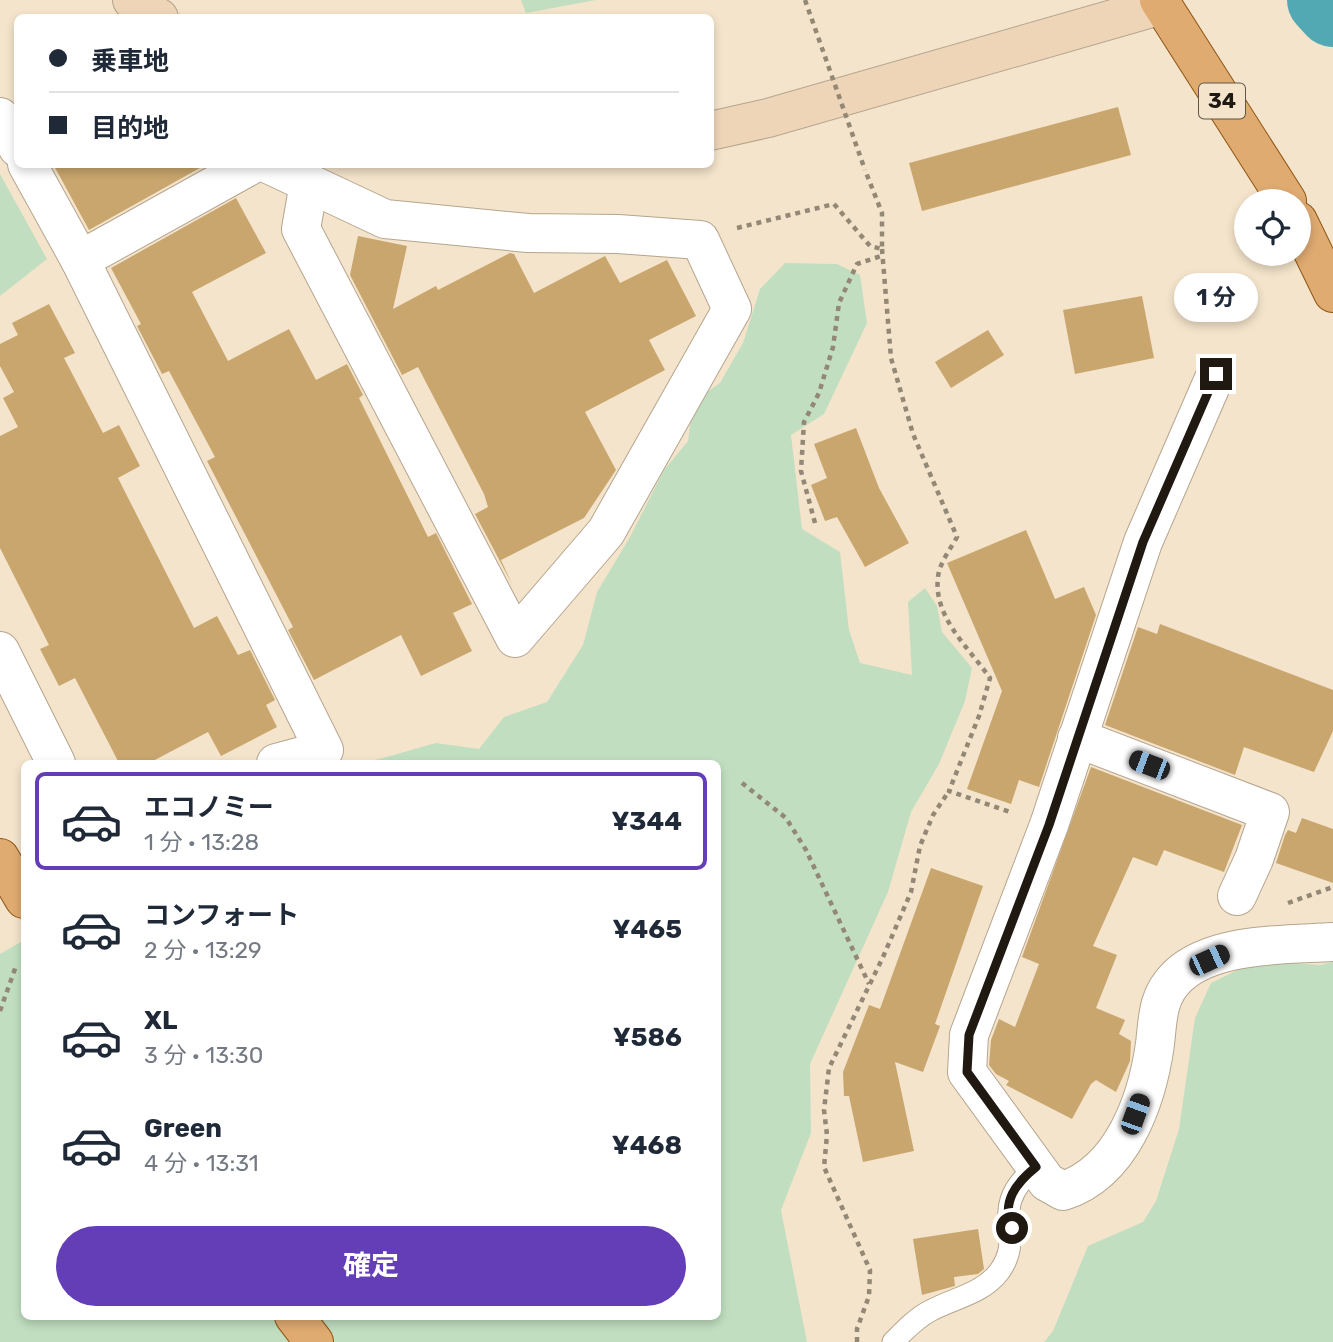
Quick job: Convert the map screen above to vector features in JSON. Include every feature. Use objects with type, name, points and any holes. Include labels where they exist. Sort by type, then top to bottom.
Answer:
[{"type":"main road","name":"34","points":[[1161,2],[1279,189]]},
{"type":"main road","points":[[1311,248],[1333,293]]},
{"type":"main road","points":[[0,841],[13,880]]},
{"type":"main road","points":[[297,1320],[314,1342]]},
{"type":"street","points":[[132,0],[153,14]]},
{"type":"street","points":[[714,130],[768,118],[1161,2]]},
{"type":"street","points":[[0,117],[14,141]]},
{"type":"street","points":[[29,168],[80,260],[324,750],[287,760]]},
{"type":"street","points":[[80,260],[246,168]]},
{"type":"street","points":[[277,168],[309,183],[385,219],[528,233],[618,234],[700,240],[732,309],[606,532],[515,638],[301,229],[309,183]]},
{"type":"street","points":[[1216,374],[1143,542],[1049,825],[969,1035],[966,1051],[967,1072],[1047,1182],[1063,1191],[1097,1175],[1115,1155],[1143,1094],[1155,1045],[1156,1016],[1164,995],[1179,974],[1222,953],[1243,947],[1333,942]]},
{"type":"street","points":[[0,650],[55,760]]},
{"type":"street","points":[[1077,738],[1270,812],[1254,859],[1237,896]]},
{"type":"lane","points":[[893,1342],[930,1311],[971,1293],[1002,1268],[1012,1228],[1007,1217],[1009,1199],[1018,1182],[1036,1167]]},
{"type":"path","points":[[805,0],[882,213],[891,358],[913,433],[957,537],[938,575],[940,599],[950,628],[990,678],[979,716],[949,791],[933,815],[920,846],[911,892],[830,1068],[824,1110],[827,1135],[824,1167],[870,1270],[869,1296],[857,1329],[858,1342]]},
{"type":"path","points":[[700,240],[741,226],[800,215],[834,204],[870,246],[883,252]]},
{"type":"path","points":[[815,523],[801,471],[804,422],[819,393],[833,347],[839,303],[857,264],[883,252]]},
{"type":"path","points":[[742,783],[786,818],[807,850],[870,985]]},
{"type":"path","points":[[949,791],[1049,825]]},
{"type":"path","points":[[0,1011],[16,966]]},
{"type":"green space","points":[[521,0],[596,0],[526,13]]},
{"type":"green space","points":[[0,174],[47,259],[0,296]]},
{"type":"green space","points":[[785,263],[837,264],[860,275],[867,323],[824,414],[791,435],[802,529],[840,552],[849,630],[860,663],[912,675],[908,602],[925,588],[937,606],[942,632],[972,668],[965,701],[939,764],[911,812],[888,892],[810,1064],[811,1133],[781,1210],[807,1342],[0,1342],[0,954],[21,942],[21,1320],[721,1320],[721,760],[376,760],[436,743],[479,749],[504,717],[547,702],[583,645],[597,592],[630,537],[664,470],[688,441],[693,402],[720,383],[743,343],[760,289]]},
{"type":"green space","points":[[1275,962],[1320,965],[1333,962],[1333,1342],[1044,1342],[1053,1331],[1088,1246],[1143,1222],[1156,1201],[1179,1129],[1195,1018],[1211,983],[1244,967]]},
{"type":"building","points":[[1118,107],[1131,155],[922,211],[909,163]]},
{"type":"building","points":[[55,168],[200,168],[89,230]]},
{"type":"building","points":[[236,198],[266,253],[192,292],[228,361],[289,329],[316,380],[347,364],[363,395],[359,398],[428,537],[436,533],[472,604],[453,613],[472,651],[421,676],[401,635],[314,680],[288,630],[293,627],[207,461],[215,457],[169,371],[162,374],[137,326],[141,324],[111,268]]},
{"type":"building","points":[[358,236],[407,246],[393,309],[436,286],[438,290],[510,253],[514,254],[534,293],[605,256],[620,283],[667,260],[696,316],[649,340],[665,370],[585,412],[616,470],[584,518],[501,560],[512,584],[475,514],[488,507],[484,494],[418,367],[402,375],[350,275]]},
{"type":"building","points":[[1142,296],[1154,358],[1075,374],[1063,310]]},
{"type":"building","points":[[49,304],[75,353],[64,358],[103,433],[119,425],[140,466],[118,478],[194,628],[217,616],[238,655],[250,650],[275,700],[266,705],[277,727],[221,756],[208,732],[155,760],[117,760],[75,678],[59,686],[40,649],[49,645],[0,548],[0,436],[18,427],[3,398],[14,392],[0,366],[0,344],[18,335],[12,323]]},
{"type":"building","points":[[988,330],[1004,355],[951,388],[935,362]]},
{"type":"building","points":[[856,428],[879,488],[909,543],[865,567],[837,517],[825,521],[811,485],[827,478],[814,444]]},
{"type":"building","points":[[1026,530],[1055,599],[1084,587],[1096,615],[1039,787],[1019,780],[1011,804],[967,789],[1002,691],[947,563]]},
{"type":"building","points":[[1160,624],[1333,690],[1333,731],[1314,772],[1244,747],[1235,775],[1105,725],[1138,627],[1157,634]]},
{"type":"building","points":[[1091,767],[1242,825],[1224,872],[1164,850],[1157,866],[1133,857],[1093,946],[1117,955],[1096,1008],[1125,1020],[1119,1034],[1131,1041],[1130,1061],[1116,1092],[1096,1080],[1091,1084],[1072,1119],[1006,1085],[1009,1081],[996,1074],[989,1065],[991,1040],[999,1019],[1015,1027],[1039,964],[1022,957]]},
{"type":"building","points":[[1302,818],[1333,829],[1333,883],[1276,863],[1285,835],[1288,830],[1296,833]]},
{"type":"building","points":[[931,868],[983,886],[935,1024],[940,1026],[923,1072],[895,1062],[914,1151],[863,1162],[849,1096],[844,1096],[843,1072],[869,1005],[880,1009]]},
{"type":"building","points":[[978,1229],[984,1269],[978,1274],[954,1277],[955,1286],[922,1295],[913,1239]]},
{"type":"waterway","points":[[1323,0],[1333,11]]},
{"type":"route","points":[[1012,1228],[1007,1217],[1009,1199],[1018,1182],[1036,1167],[967,1072],[966,1051],[969,1035],[1049,825],[1143,542],[1216,374]]}]
